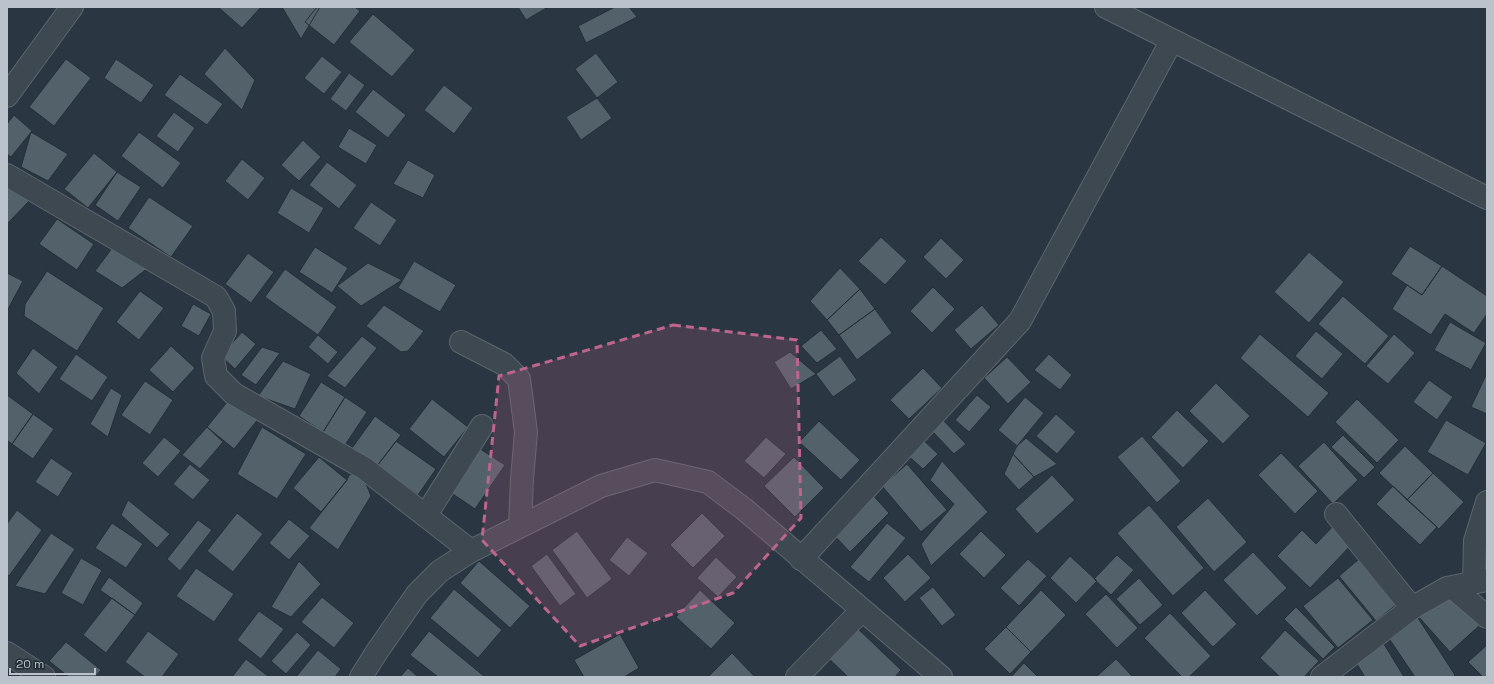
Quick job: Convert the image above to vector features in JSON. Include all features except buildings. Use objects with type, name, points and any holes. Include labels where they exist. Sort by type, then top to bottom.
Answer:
[{"type":"street","points":[[7,96],[72,7]]},
{"type":"street","points":[[1106,7],[1170,43],[1487,198]]},
{"type":"street","points":[[801,559],[1020,321],[1170,43]]},
{"type":"street","points":[[7,175],[216,297],[224,311],[225,331],[213,358],[216,376],[225,387],[234,394],[364,468],[471,551]]},
{"type":"street","points":[[461,342],[504,364],[519,379],[526,432],[520,526]]},
{"type":"street","points":[[426,515],[482,426]]},
{"type":"street","points":[[361,677],[418,594],[440,571],[471,551],[601,486],[655,470],[708,482],[744,509],[941,677]]},
{"type":"street","points":[[1487,502],[1475,541],[1471,583],[1487,617]]},
{"type":"street","points":[[1336,514],[1412,608]]},
{"type":"street","points":[[1322,677],[1412,608],[1447,588],[1471,583]]},
{"type":"street","points":[[797,677],[862,610]]},
{"type":"street","points":[[7,653],[44,677]]},
{"type":"highlighted area","points":[[673,325],[797,340],[801,518],[733,593],[580,646],[482,540],[499,376]]}]
